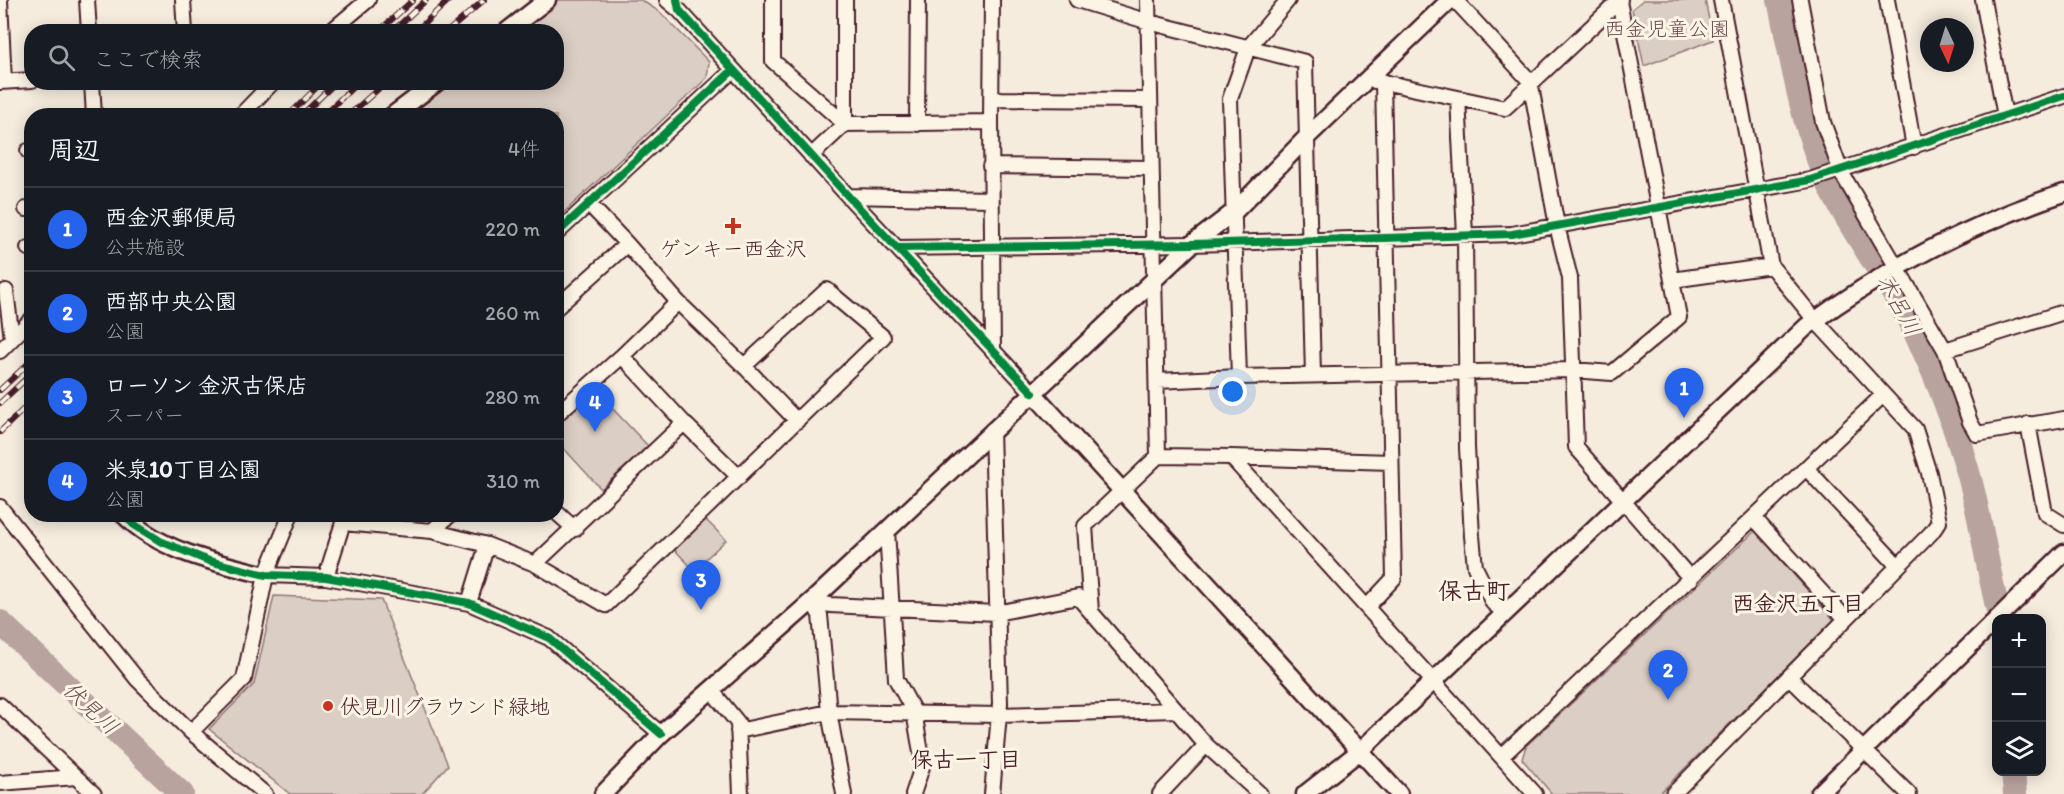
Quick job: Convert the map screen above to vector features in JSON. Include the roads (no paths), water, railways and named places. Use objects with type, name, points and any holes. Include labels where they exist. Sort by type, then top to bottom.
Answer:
[{"type":"street","points":[[0,0],[2,82],[24,81]]},
{"type":"street","points":[[87,0],[88,24]]},
{"type":"street","points":[[183,0],[184,24]]},
{"type":"street","points":[[340,24],[368,0]]},
{"type":"street","points":[[516,24],[547,0]]},
{"type":"street","points":[[667,0],[679,3],[733,70],[811,156],[1033,393],[1399,794]]},
{"type":"street","points":[[773,0],[773,61],[845,124],[991,122]]},
{"type":"street","points":[[811,156],[845,124],[845,0]]},
{"type":"street","points":[[917,124],[918,0]]},
{"type":"street","points":[[992,0],[990,199],[993,351]]},
{"type":"street","points":[[1077,0],[1149,22],[1305,62],[1313,375]]},
{"type":"street","points":[[1148,0],[1158,456]]},
{"type":"street","points":[[1239,377],[1234,241],[1236,210],[1230,99],[1248,48],[1288,0]]},
{"type":"street","points":[[603,794],[660,734],[712,691],[812,601],[992,430],[1155,282],[1192,244],[1236,210],[1306,138],[1375,81],[1450,0]]},
{"type":"street","points":[[1455,0],[1530,81],[1557,226],[1570,278],[1576,447],[1691,579]]},
{"type":"street","points":[[1673,794],[1898,567],[1939,522],[1929,473],[1915,429],[1882,396],[1771,267],[1721,0]]},
{"type":"street","points":[[1800,0],[1823,122],[1838,172],[1893,268],[1945,350],[1970,422],[1977,434],[2064,419]]},
{"type":"street","points":[[1887,0],[1914,147]]},
{"type":"street","points":[[1983,0],[2005,116]]},
{"type":"street","points":[[1375,81],[1505,108],[1530,81],[1619,1]]},
{"type":"street","points":[[1157,381],[1313,375],[1465,374],[1573,370],[1612,373],[1678,317],[1619,1]]},
{"type":"street","points":[[564,227],[733,70]]},
{"type":"street","points":[[1367,607],[1394,578],[1388,237],[1375,81]]},
{"type":"street","points":[[92,90],[94,108]]},
{"type":"street","points":[[248,108],[265,90]]},
{"type":"street","points":[[403,108],[427,90]]},
{"type":"street","points":[[897,248],[1192,244],[1512,234],[1810,180],[2064,96]]},
{"type":"street","points":[[1458,98],[1465,235],[1467,459],[1475,567],[1493,603],[1504,613]]},
{"type":"street","points":[[992,99],[1150,100]]},
{"type":"street","points":[[990,166],[1151,168]]},
{"type":"street","points":[[1305,794],[1360,751],[1815,320],[1893,268],[1977,224],[2064,193]]},
{"type":"street","points":[[848,196],[990,199]]},
{"type":"street","points":[[589,204],[678,302],[797,421]]},
{"type":"street","points":[[564,301],[627,244]]},
{"type":"street","points":[[1672,280],[1771,267]]},
{"type":"street","points":[[367,522],[432,531],[487,545],[536,564],[606,605],[884,337],[827,290],[744,366],[746,368]]},
{"type":"street","points":[[6,291],[12,339]]},
{"type":"street","points":[[564,407],[622,356],[678,302]]},
{"type":"street","points":[[1945,350],[2064,312]]},
{"type":"street","points":[[0,351],[24,327]]},
{"type":"street","points":[[622,356],[684,423],[739,477]]},
{"type":"street","points":[[1503,756],[1882,396]]},
{"type":"street","points":[[536,564],[684,423]]},
{"type":"street","points":[[2028,424],[2044,513],[2064,525]]},
{"type":"street","points":[[992,430],[999,715],[992,794]]},
{"type":"street","points":[[1091,612],[1085,526],[1120,489],[1158,456],[1391,462]]},
{"type":"street","points":[[1231,457],[1535,794]]},
{"type":"street","points":[[1807,469],[1898,567]]},
{"type":"street","points":[[0,507],[136,679],[191,732],[265,794]]},
{"type":"street","points":[[1755,519],[1846,619]]},
{"type":"street","points":[[564,520],[574,529]]},
{"type":"street","points":[[131,522],[160,541],[209,561],[266,575],[326,577],[469,603],[549,638],[660,734]]},
{"type":"street","points":[[191,732],[244,679],[266,575],[288,522]]},
{"type":"street","points":[[326,577],[344,522]]},
{"type":"street","points":[[432,531],[442,522]]},
{"type":"street","points":[[887,530],[896,679],[914,712],[923,764],[914,794]]},
{"type":"street","points":[[469,603],[487,545]]},
{"type":"street","points":[[1819,794],[2064,553]]},
{"type":"street","points":[[812,601],[830,605],[892,606],[996,613],[1078,597],[1206,744],[1260,794]]},
{"type":"street","points":[[812,601],[820,615],[829,712],[844,794]]},
{"type":"street","points":[[1789,677],[1909,794]]},
{"type":"street","points":[[712,691],[738,723],[741,794]]},
{"type":"street","points":[[0,705],[94,794]]},
{"type":"street","points":[[738,731],[829,712],[999,715],[1176,710]]},
{"type":"street","points":[[1160,794],[1206,744]]},
{"type":"street","points":[[0,783],[76,777]]},
{"type":"waterway","name":"木呂川","points":[[1779,0],[1802,105],[1821,167],[1844,213],[1910,322],[1947,408],[1973,490],[1999,614]]},
{"type":"waterway","name":"伏見川","points":[[0,622],[182,794]]},
{"type":"waterway","name":"木呂川","points":[[2013,776],[2015,794]]},
{"type":"railway","points":[[387,24],[413,0]]},
{"type":"railway","points":[[400,24],[426,0]]},
{"type":"railway","points":[[424,24],[449,0]]},
{"type":"railway","points":[[456,24],[484,0]]},
{"type":"railway","points":[[296,108],[314,90]]},
{"type":"railway","points":[[309,108],[328,90]]},
{"type":"railway","points":[[331,108],[350,90]]},
{"type":"railway","points":[[357,108],[377,90]]},
{"type":"railway","points":[[0,390],[24,368]]},
{"type":"railway","points":[[0,403],[24,380]]},
{"type":"railway","points":[[0,432],[24,409]]},
{"type":"place","name":"ゲンキー西金沢","points":[[733,226]]},
{"type":"place","name":"西金沢郵便局","points":[[1684,418]]},
{"type":"place","name":"米泉10丁目公園","points":[[595,432]]},
{"type":"place","name":"ローソン 金沢古保店","points":[[701,610]]},
{"type":"place","name":"西部中央公園","points":[[1668,700]]},
{"type":"place","name":"伏見川グラウンド緑地","points":[[328,706]]},
{"type":"district","name":"保古町","points":[[1474,590]]},
{"type":"district","name":"西金沢五丁目","points":[[1798,603]]},
{"type":"district","name":"保古一丁目","points":[[966,759]]},
{"type":"park label","name":"西金児童公園","points":[[1667,28]]}]
